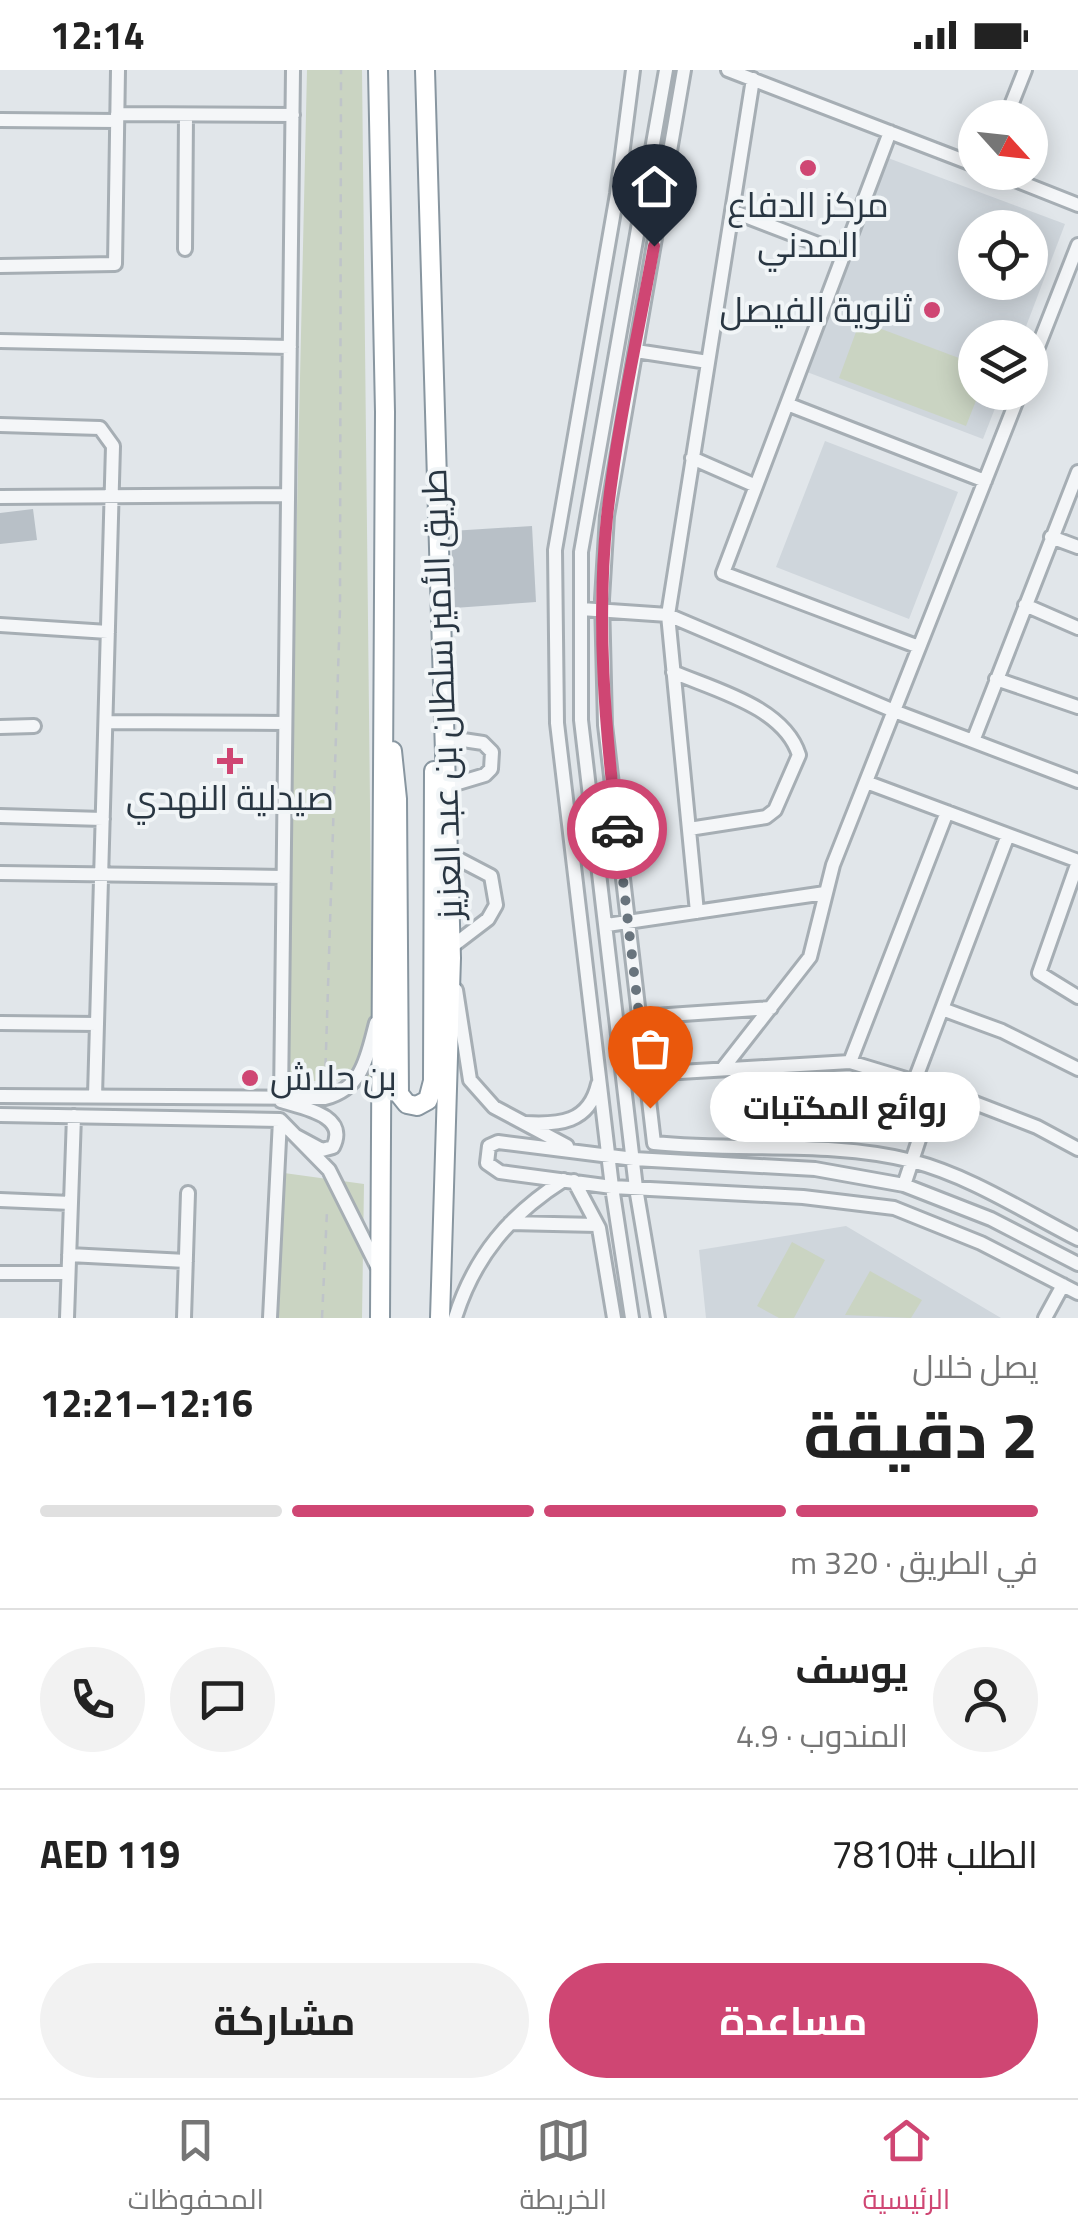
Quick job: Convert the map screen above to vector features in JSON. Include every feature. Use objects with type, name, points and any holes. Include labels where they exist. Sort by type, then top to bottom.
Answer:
[{"type":"highway","name":"طريق الأمير سلطان بن عبد العزيز","points":[[378,70],[384,412],[380,1318]]},
{"type":"highway","name":"طريق الأمير سلطان بن عبد العزيز","points":[[424,70],[450,953],[440,1318]]},
{"type":"highway","points":[[382,666],[397,800],[399,1094],[406,1104],[418,1106],[428,1100],[433,1081],[431,818],[441,680]]},
{"type":"street","points":[[0,266],[116,264],[118,70]]},
{"type":"street","points":[[281,1101],[293,70]]},
{"type":"street","points":[[632,1318],[612,1187],[557,723],[555,550],[617,194],[633,70]]},
{"type":"street","points":[[658,1318],[636,1188],[608,925],[580,720],[581,552],[666,70]]},
{"type":"street","points":[[684,70],[607,516],[602,610],[604,724],[654,1142],[720,1150],[830,1152],[912,1161],[1078,1239]]},
{"type":"street","points":[[728,70],[958,158]]},
{"type":"street","points":[[1013,100],[1025,70]]},
{"type":"street","points":[[697,912],[668,615],[753,79]]},
{"type":"street","points":[[185,249],[186,115]]},
{"type":"street","points":[[0,120],[293,115]]},
{"type":"street","points":[[890,132],[723,573],[919,647]]},
{"type":"street","points":[[1040,190],[1078,205]]},
{"type":"street","points":[[732,211],[844,254]]},
{"type":"street","points":[[1048,321],[1078,245]]},
{"type":"street","points":[[0,341],[290,347]]},
{"type":"street","points":[[636,351],[708,362]]},
{"type":"street","points":[[787,404],[985,482]]},
{"type":"street","points":[[724,1067],[810,957],[826,893],[866,782],[1013,410]]},
{"type":"street","points":[[0,425],[100,428],[113,446],[95,1096]]},
{"type":"street","points":[[692,458],[756,486]]},
{"type":"street","points":[[972,741],[1078,472]]},
{"type":"street","points":[[0,497],[288,494]]},
{"type":"street","points":[[1051,537],[1078,546]]},
{"type":"street","points":[[1025,605],[1078,628]]},
{"type":"street","points":[[581,609],[668,615],[894,711],[1078,781]]},
{"type":"street","points":[[0,626],[108,632]]},
{"type":"street","points":[[672,672],[772,718],[794,739],[800,755],[775,810],[766,817],[688,829]]},
{"type":"street","points":[[996,679],[1078,707]]},
{"type":"street","points":[[106,722],[285,723]]},
{"type":"street","points":[[0,727],[34,726]]},
{"type":"street","points":[[443,737],[483,743],[492,752],[491,769],[485,775],[445,787]]},
{"type":"street","points":[[866,782],[1078,862],[1039,973],[1078,997]]},
{"type":"street","points":[[850,1062],[947,812]]},
{"type":"street","points":[[0,816],[103,819]]},
{"type":"street","points":[[915,1080],[1008,834]]},
{"type":"street","points":[[447,854],[491,876],[496,906],[488,919],[450,953],[470,1080],[494,1106],[569,1148]]},
{"type":"street","points":[[0,873],[283,877]]},
{"type":"street","points":[[608,925],[826,893]]},
{"type":"street","points":[[0,1096],[281,1101],[325,1098],[344,1093],[364,1068],[380,1006]]},
{"type":"street","points":[[639,1017],[770,1008]]},
{"type":"street","points":[[942,1008],[1002,1031],[1078,1069]]},
{"type":"street","points":[[0,1023],[97,1024]]},
{"type":"street","points":[[646,1074],[850,1062],[936,1088],[1037,1127],[1078,1149]]},
{"type":"street","points":[[522,1123],[560,1126],[582,1114],[594,1100],[600,1077]]},
{"type":"street","points":[[904,1185],[936,1088]]},
{"type":"street","points":[[281,1101],[325,1116],[336,1126],[338,1136],[333,1147],[322,1150],[296,1136]]},
{"type":"street","points":[[0,1115],[280,1120],[329,1170],[381,1275]]},
{"type":"street","points":[[67,1318],[74,1116]]},
{"type":"street","points":[[270,1318],[280,1120]]},
{"type":"street","points":[[1078,1264],[992,1219],[904,1185],[831,1172],[634,1159],[569,1148],[537,1150],[498,1142],[489,1146],[486,1154],[487,1163],[500,1172],[612,1187],[803,1196],[894,1208],[981,1243],[1078,1293]]},
{"type":"street","points":[[830,1152],[831,1172]]},
{"type":"street","points":[[455,1318],[467,1281],[510,1223],[527,1204],[569,1181]]},
{"type":"street","points":[[569,1181],[598,1225],[614,1318]]},
{"type":"street","points":[[184,1318],[188,1193]]},
{"type":"street","points":[[0,1200],[71,1203]]},
{"type":"street","points":[[992,1219],[1001,1200]]},
{"type":"street","points":[[510,1223],[598,1225]]},
{"type":"street","points":[[69,1255],[186,1261]]},
{"type":"street","points":[[0,1273],[68,1274]]},
{"type":"street","points":[[1046,1318],[1063,1285]]},
{"type":"path","points":[[325,1098],[340,610],[341,70]]},
{"type":"path","points":[[322,1318],[327,1211]]},
{"type":"shaded area","name":"ثانوية الفيصل","points":[[888,158],[958,184],[958,190],[974,190],[1027,210],[958,210],[958,300],[1036,300],[1028,320],[958,320],[958,410],[994,410],[983,439],[807,372]]},
{"type":"shaded area","name":"ثانوية الفيصل","points":[[1048,218],[1065,224],[1048,269]]},
{"type":"shaded area","points":[[825,441],[958,492],[909,619],[776,567]]},
{"type":"shaded area","points":[[846,1226],[1001,1318],[706,1318],[699,1250]]},
{"type":"green space","points":[[307,70],[362,70],[373,1079],[284,1082]]},
{"type":"green space","points":[[860,321],[958,358],[958,410],[972,410],[966,426],[839,378]]},
{"type":"green space","points":[[284,1173],[364,1184],[362,1318],[278,1318]]},
{"type":"green space","points":[[792,1242],[825,1260],[794,1318],[779,1318],[757,1306]]},
{"type":"green space","points":[[870,1271],[922,1300],[911,1318],[845,1315]]},
{"type":"building","points":[[33,509],[37,540],[0,544],[0,513]]},
{"type":"building","points":[[532,526],[536,602],[454,608],[451,531]]},
{"type":"way so far","points":[[617,829],[650,1108]]},
{"type":"place","name":"مركز الدفاع المدني","points":[[808,168]]},
{"type":"place","name":"ثانوية الفيصل","points":[[932,310]]},
{"type":"place","name":"صيدلية النهدي","points":[[230,761]]},
{"type":"place","name":"بن حلاش","points":[[250,1078]]},
{"type":"place","name":"روائع المكتبات","points":[[650,1108]]},
{"type":"route","points":[[617,829],[604,724],[602,599],[607,516],[654,246]]}]
